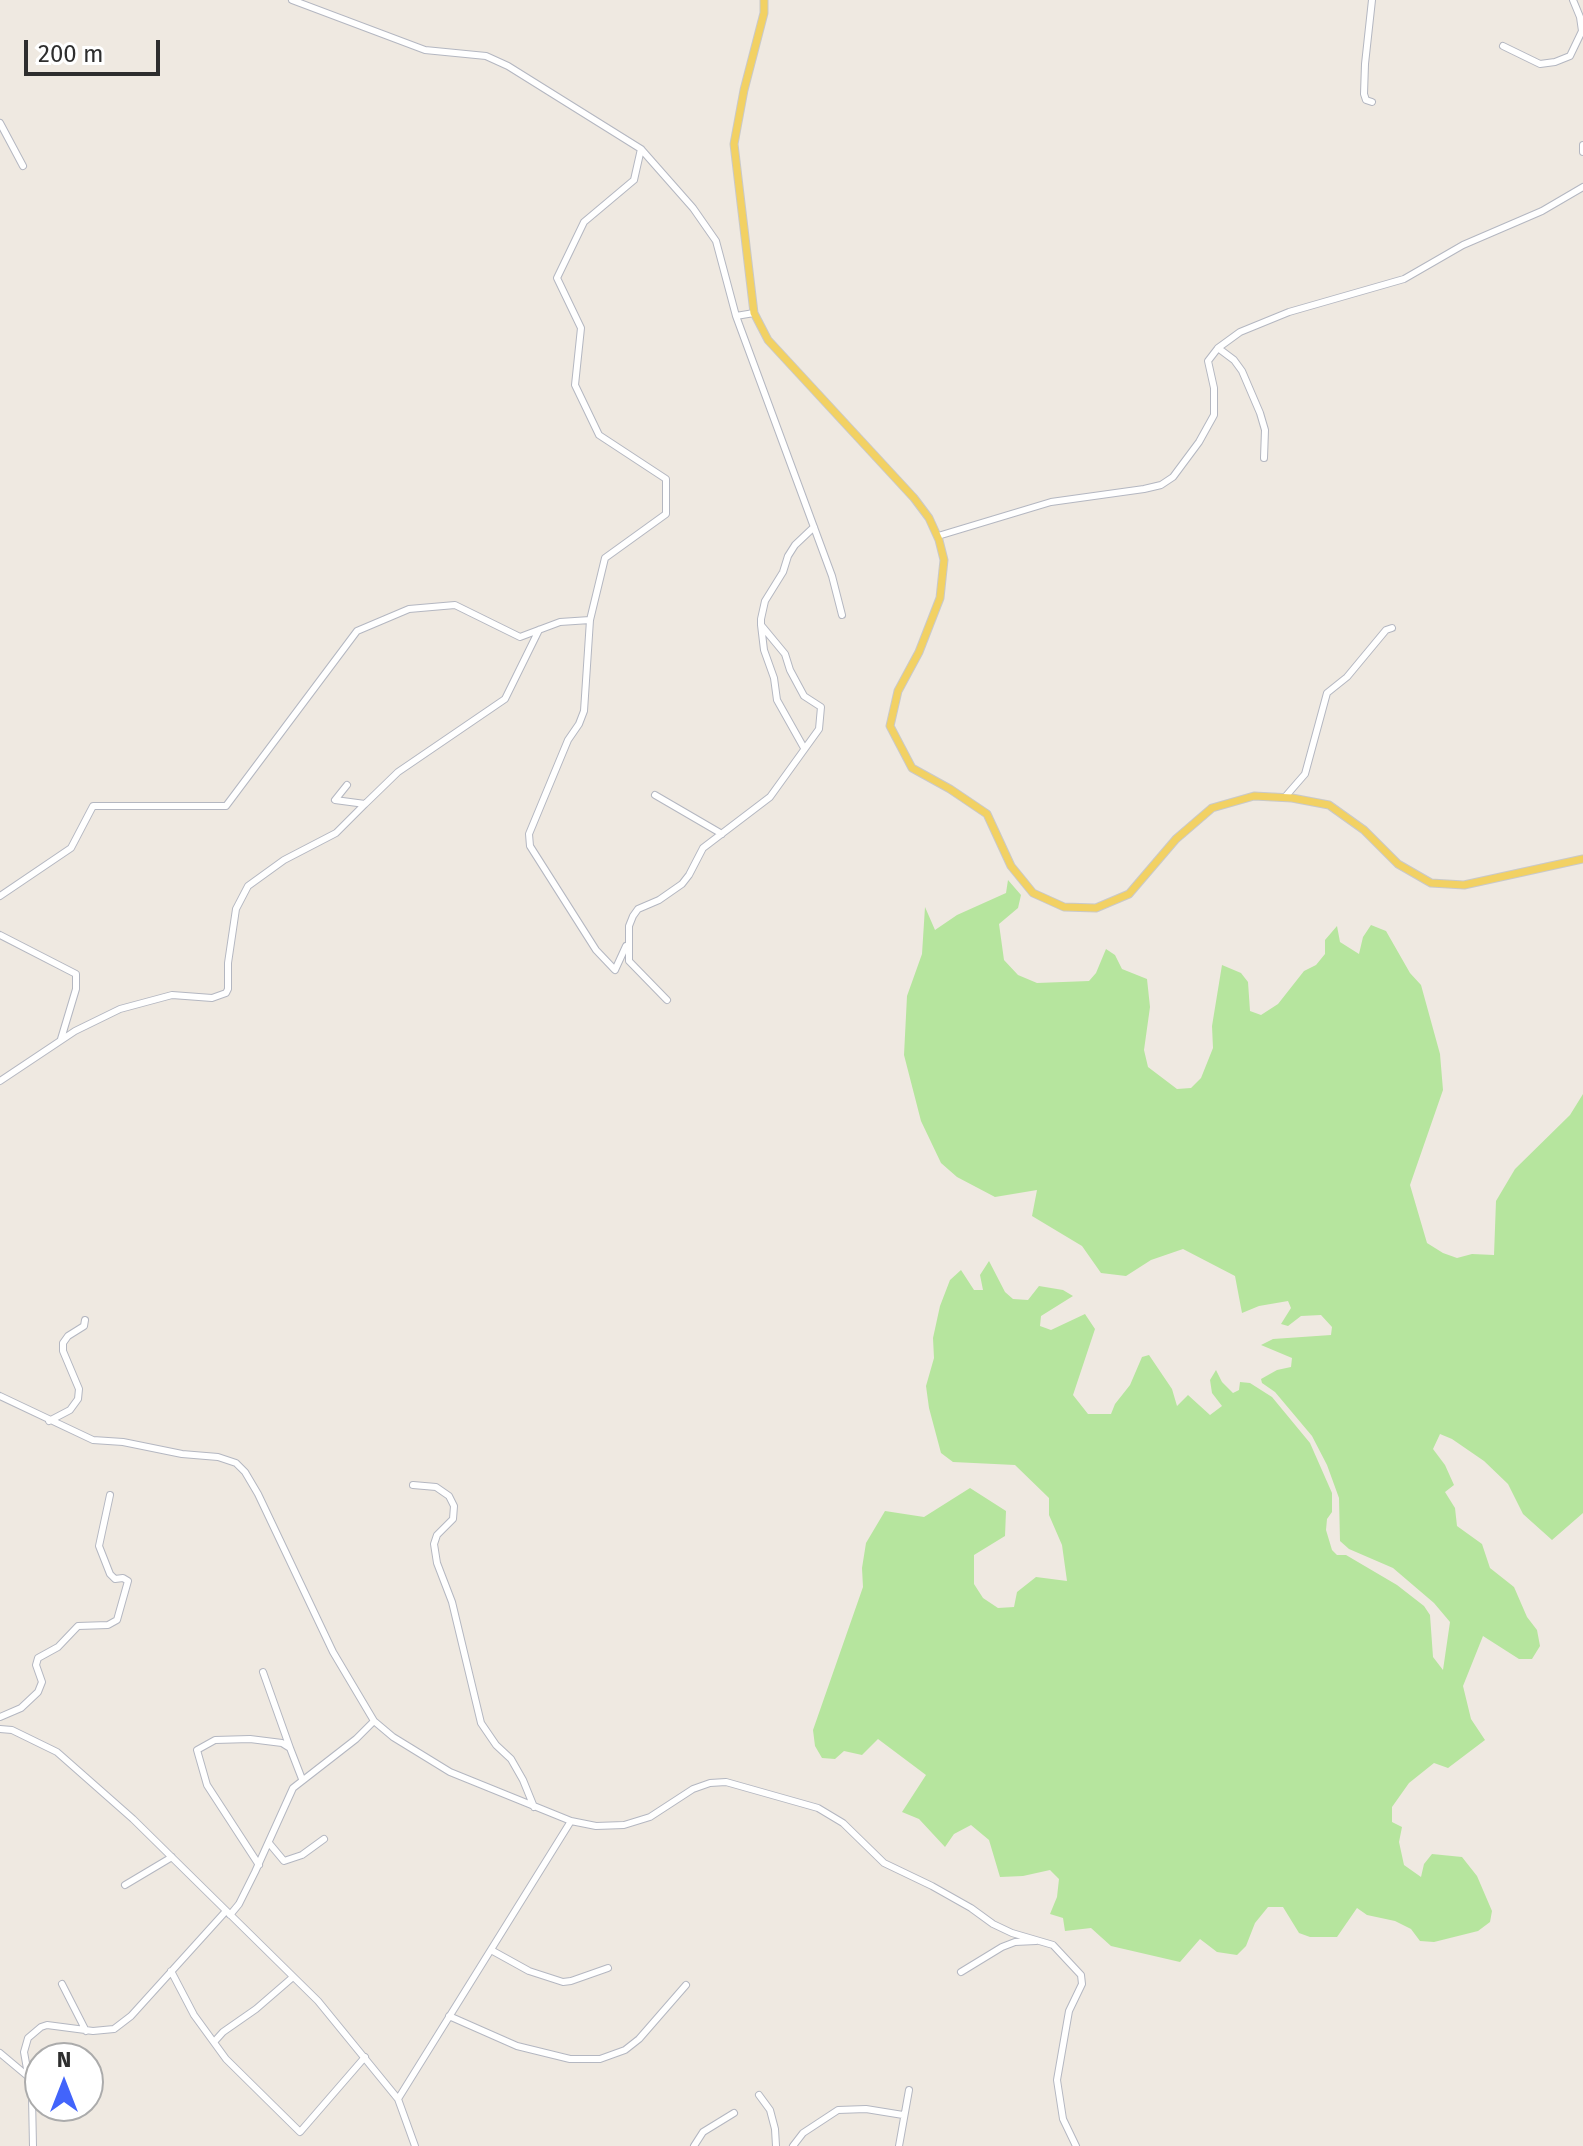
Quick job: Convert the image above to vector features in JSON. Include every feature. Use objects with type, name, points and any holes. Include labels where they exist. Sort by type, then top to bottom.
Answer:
[{"type":"main road","points":[[764,0],[764,13],[734,144],[754,313],[768,340],[914,498],[938,536],[944,560],[940,598],[919,652],[898,691],[890,726],[912,768],[987,814],[1011,866],[1033,893],[1064,907],[1096,908],[1129,894],[1176,839],[1212,808],[1254,796],[1285,797],[1329,805],[1364,830],[1398,864],[1431,883],[1464,885],[1583,859]]},
{"type":"street","points":[[292,0],[425,50],[486,56],[508,66],[641,149],[693,208],[716,241],[736,316],[832,576],[842,615]]},
{"type":"street","points":[[1372,0],[1364,94],[1366,100],[1372,102]]},
{"type":"street","points":[[1503,46],[1533,62],[1547,64],[1565,59],[1575,48],[1582,31],[1573,0]]},
{"type":"street","points":[[0,123],[23,166]]},
{"type":"street","points":[[1583,145],[1583,152]]},
{"type":"street","points":[[628,943],[615,970],[596,950],[530,846],[529,834],[562,752],[584,711],[590,620],[605,558],[666,514],[666,479],[599,435],[575,385],[581,328],[557,278],[584,222],[634,180],[641,149]]},
{"type":"street","points":[[938,536],[1051,502],[1161,485],[1173,477],[1214,415],[1214,388],[1208,361],[1231,337],[1261,322],[1404,279],[1463,245],[1556,204],[1583,187]]},
{"type":"street","points":[[736,316],[754,313]]},
{"type":"street","points":[[1218,348],[1234,360],[1242,371],[1265,430],[1264,458]]},
{"type":"street","points":[[804,748],[777,700],[761,625],[765,601],[783,572],[788,556],[814,527]]},
{"type":"street","points":[[0,896],[71,848],[93,806],[226,806],[357,631],[409,609],[455,605],[520,637],[560,622],[590,620]]},
{"type":"street","points":[[667,1000],[632,967],[627,955],[630,921],[638,909],[659,900],[682,884],[703,848],[770,797],[819,729],[821,707],[804,696],[785,654],[761,625]]},
{"type":"street","points":[[1285,797],[1305,774],[1327,693],[1347,677],[1380,636],[1392,628]]},
{"type":"street","points":[[0,1081],[100,1018],[154,998],[184,995],[212,998],[226,993],[236,909],[248,886],[284,860],[336,833],[398,772],[505,699],[539,630]]},
{"type":"street","points":[[798,739],[798,755]]},
{"type":"street","points":[[347,785],[335,800],[365,804]]},
{"type":"street","points":[[655,795],[722,834]]},
{"type":"street","points":[[0,935],[76,974],[76,989],[61,1041]]},
{"type":"street","points":[[49,1421],[70,1410],[78,1399],[79,1389],[72,1366],[63,1351],[63,1343],[84,1326],[85,1320]]},
{"type":"street","points":[[0,1396],[93,1440],[228,1459],[245,1472],[333,1652],[374,1721],[393,1737],[450,1772],[571,1821],[596,1826],[624,1825],[650,1817],[693,1789],[710,1783],[726,1782],[818,1808],[843,1823],[884,1863],[932,1886],[993,1924],[1053,1945],[1081,1975],[1082,1984],[1069,2011],[1057,2080],[1063,2119],[1076,2146]]},
{"type":"street","points":[[413,1485],[436,1487],[449,1496],[454,1506],[453,1519],[437,1535],[434,1544],[437,1563],[455,1613],[481,1723],[496,1745],[511,1759],[534,1807]]},
{"type":"street","points":[[0,1717],[21,1708],[38,1692],[42,1682],[36,1665],[38,1658],[58,1647],[76,1627],[111,1624],[117,1620],[128,1581],[115,1579],[110,1574],[99,1546],[110,1495]]},
{"type":"street","points":[[263,1672],[302,1779]]},
{"type":"street","points":[[27,2042],[35,2031],[47,2025],[106,2031],[131,2016],[171,1971],[239,1904],[293,1788],[374,1721]]},
{"type":"street","points":[[0,1729],[12,1730],[57,1752],[133,1819],[318,2001],[398,2099],[415,2146]]},
{"type":"street","points":[[259,1865],[207,1785],[197,1750],[211,1741],[231,1739],[275,1741],[290,1748]]},
{"type":"street","points":[[398,2099],[571,1821]]},
{"type":"street","points":[[269,1843],[284,1861],[302,1855],[324,1839]]},
{"type":"street","points":[[125,1885],[172,1857]]},
{"type":"street","points":[[1012,1933],[1015,1942]]},
{"type":"street","points":[[961,1972],[986,1955],[1015,1942],[1040,1941]]},
{"type":"street","points":[[491,1950],[529,1971],[563,1982],[608,1968]]},
{"type":"street","points":[[171,1971],[194,2015],[226,2059],[300,2132],[365,2057]]},
{"type":"street","points":[[214,2042],[293,1977]]},
{"type":"street","points":[[62,1984],[86,2031]]},
{"type":"street","points":[[449,2016],[517,2046],[579,2061],[600,2059],[625,2050],[639,2039],[686,1985]]},
{"type":"street","points":[[0,2053],[24,2073]]},
{"type":"street","points":[[899,2146],[909,2090]]},
{"type":"street","points":[[759,2095],[770,2110],[776,2146]]},
{"type":"street","points":[[793,2146],[803,2133],[838,2110],[866,2109],[903,2115]]},
{"type":"street","points":[[694,2146],[703,2132],[734,2113]]},
{"type":"street","points":[[32,2122],[33,2146]]},
{"type":"green space","points":[[1008,880],[1021,895],[1018,908],[999,924],[1004,960],[1018,975],[1037,983],[1089,981],[1096,973],[1106,949],[1115,955],[1122,969],[1147,979],[1150,1007],[1144,1050],[1148,1067],[1177,1089],[1191,1088],[1201,1078],[1213,1048],[1212,1026],[1222,965],[1241,973],[1248,982],[1250,1011],[1261,1015],[1278,1004],[1304,971],[1316,965],[1325,954],[1325,940],[1337,926],[1340,942],[1359,954],[1363,937],[1371,925],[1386,931],[1410,973],[1421,985],[1440,1054],[1443,1090],[1410,1185],[1427,1243],[1443,1253],[1457,1258],[1472,1254],[1494,1255],[1496,1201],[1515,1169],[1570,1115],[1583,1094],[1583,1513],[1552,1540],[1523,1514],[1508,1484],[1484,1461],[1440,1434],[1433,1449],[1454,1485],[1445,1492],[1455,1508],[1457,1526],[1482,1544],[1490,1568],[1514,1587],[1527,1617],[1537,1630],[1540,1646],[1532,1659],[1519,1659],[1483,1636],[1463,1686],[1471,1719],[1485,1740],[1448,1768],[1434,1763],[1409,1783],[1392,1807],[1392,1822],[1402,1827],[1399,1842],[1404,1865],[1421,1877],[1424,1864],[1432,1854],[1462,1857],[1477,1876],[1492,1911],[1490,1922],[1478,1931],[1434,1942],[1420,1941],[1411,1929],[1395,1921],[1367,1915],[1357,1908],[1337,1937],[1310,1937],[1299,1933],[1283,1907],[1268,1907],[1255,1923],[1246,1946],[1237,1955],[1217,1952],[1200,1939],[1180,1962],[1111,1946],[1091,1928],[1065,1931],[1063,1918],[1050,1914],[1057,1897],[1059,1879],[1050,1870],[1000,1877],[989,1840],[971,1825],[954,1834],[945,1847],[919,1819],[902,1812],[926,1775],[878,1739],[862,1755],[844,1751],[835,1759],[822,1758],[815,1746],[813,1730],[863,1587],[866,1543],[885,1511],[924,1517],[970,1488],[1006,1511],[1005,1536],[974,1555],[974,1584],[983,1598],[998,1608],[1014,1607],[1017,1592],[1036,1577],[1067,1581],[1062,1545],[1049,1515],[1049,1498],[1015,1465],[953,1462],[941,1453],[929,1408],[926,1386],[934,1358],[933,1338],[950,1280],[961,1270],[974,1290],[983,1290],[980,1275],[989,1261],[1005,1292],[1013,1299],[1028,1300],[1039,1286],[1063,1290],[1073,1296],[1041,1316],[1040,1326],[1051,1330],[1085,1314],[1095,1329],[1073,1395],[1088,1414],[1111,1414],[1130,1385],[1142,1357],[1149,1355],[1172,1389],[1177,1406],[1188,1395],[1210,1415],[1222,1406],[1212,1393],[1210,1380],[1216,1370],[1233,1393],[1239,1390],[1240,1382],[1250,1383],[1272,1397],[1310,1443],[1332,1493],[1332,1512],[1327,1519],[1326,1530],[1332,1550],[1397,1585],[1424,1606],[1430,1615],[1433,1657],[1443,1670],[1450,1622],[1434,1603],[1393,1568],[1349,1549],[1340,1541],[1339,1498],[1327,1465],[1312,1436],[1275,1392],[1262,1383],[1261,1379],[1277,1370],[1291,1367],[1292,1358],[1261,1345],[1273,1339],[1331,1335],[1332,1327],[1321,1315],[1301,1316],[1288,1326],[1281,1324],[1291,1308],[1288,1301],[1259,1306],[1242,1313],[1235,1276],[1183,1249],[1151,1260],[1126,1276],[1101,1273],[1082,1246],[1032,1216],[1037,1190],[995,1197],[957,1177],[941,1163],[921,1121],[904,1055],[907,996],[922,954],[925,907],[935,930],[957,915],[1006,893]]}]
